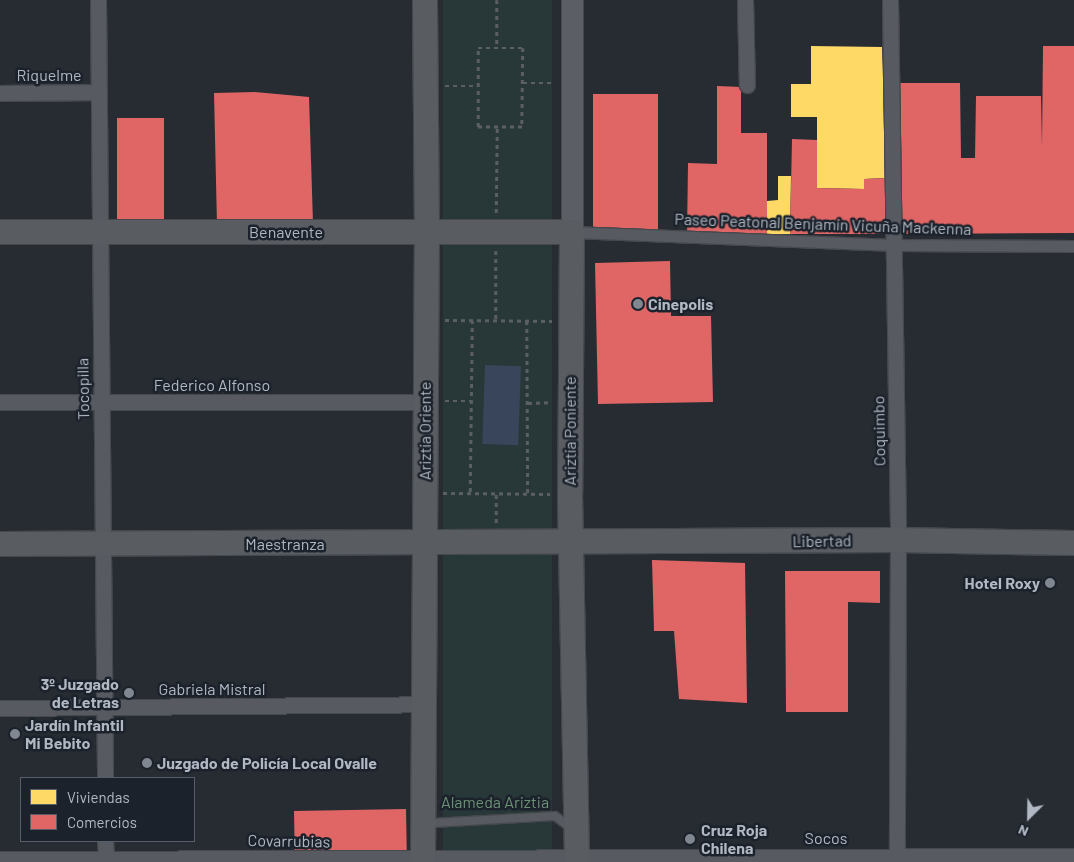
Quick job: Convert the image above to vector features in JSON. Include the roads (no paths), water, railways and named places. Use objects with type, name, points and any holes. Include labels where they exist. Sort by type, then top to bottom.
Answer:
[{"type":"main road","name":"Ariztía Oriente","points":[[423,861],[427,232],[425,0]]},
{"type":"main road","name":"Ariztía Poniente","points":[[572,0],[570,494],[577,859]]},
{"type":"main road","name":"Benavente","points":[[0,232],[572,232]]},
{"type":"main road","name":"Libertad","points":[[571,544],[898,540],[1074,543]]},
{"type":"main road","name":"Maestranza","points":[[0,544],[571,544]]},
{"type":"street","name":"Tocopilla","points":[[98,0],[105,777]]},
{"type":"street","points":[[745,0],[747,85]]},
{"type":"street","name":"Coquimbo","points":[[890,0],[898,540],[897,859]]},
{"type":"street","name":"Riquelme","points":[[0,93],[99,92]]},
{"type":"street","name":"Paseo Peatonal Benjamín Vicuña Mackenna","points":[[572,232],[895,245],[1074,246]]},
{"type":"street","name":"Federico Alfonso","points":[[0,402],[425,402]]},
{"type":"street","name":"Gabriela Mistral","points":[[0,708],[423,704]]},
{"type":"street","points":[[106,842],[106,857]]},
{"type":"street","name":"Socos","points":[[577,859],[897,859],[1074,856]]},
{"type":"street","name":"Covarrubias","points":[[0,859],[106,857],[423,861],[577,859]]},
{"type":"lane","points":[[423,834],[433,823],[555,816],[577,832]]},
{"type":"water","points":[[485,365],[521,366],[518,445],[482,444]]},
{"type":"place","name":"Cinepolis","points":[[638,304]]},
{"type":"place","name":"Hotel Roxy","points":[[1050,583]]},
{"type":"place","name":"3º Juzgado de Letras","points":[[129,693]]},
{"type":"place","name":"Jardín Infantil Mi Bebito","points":[[15,734]]},
{"type":"place","name":"Juzgado de Policía Local Ovalle","points":[[147,763]]},
{"type":"place","name":"Cruz Roja Chilena","points":[[690,839]]},
{"type":"park label","name":"Alameda Ariztia","points":[[495,802]]}]
